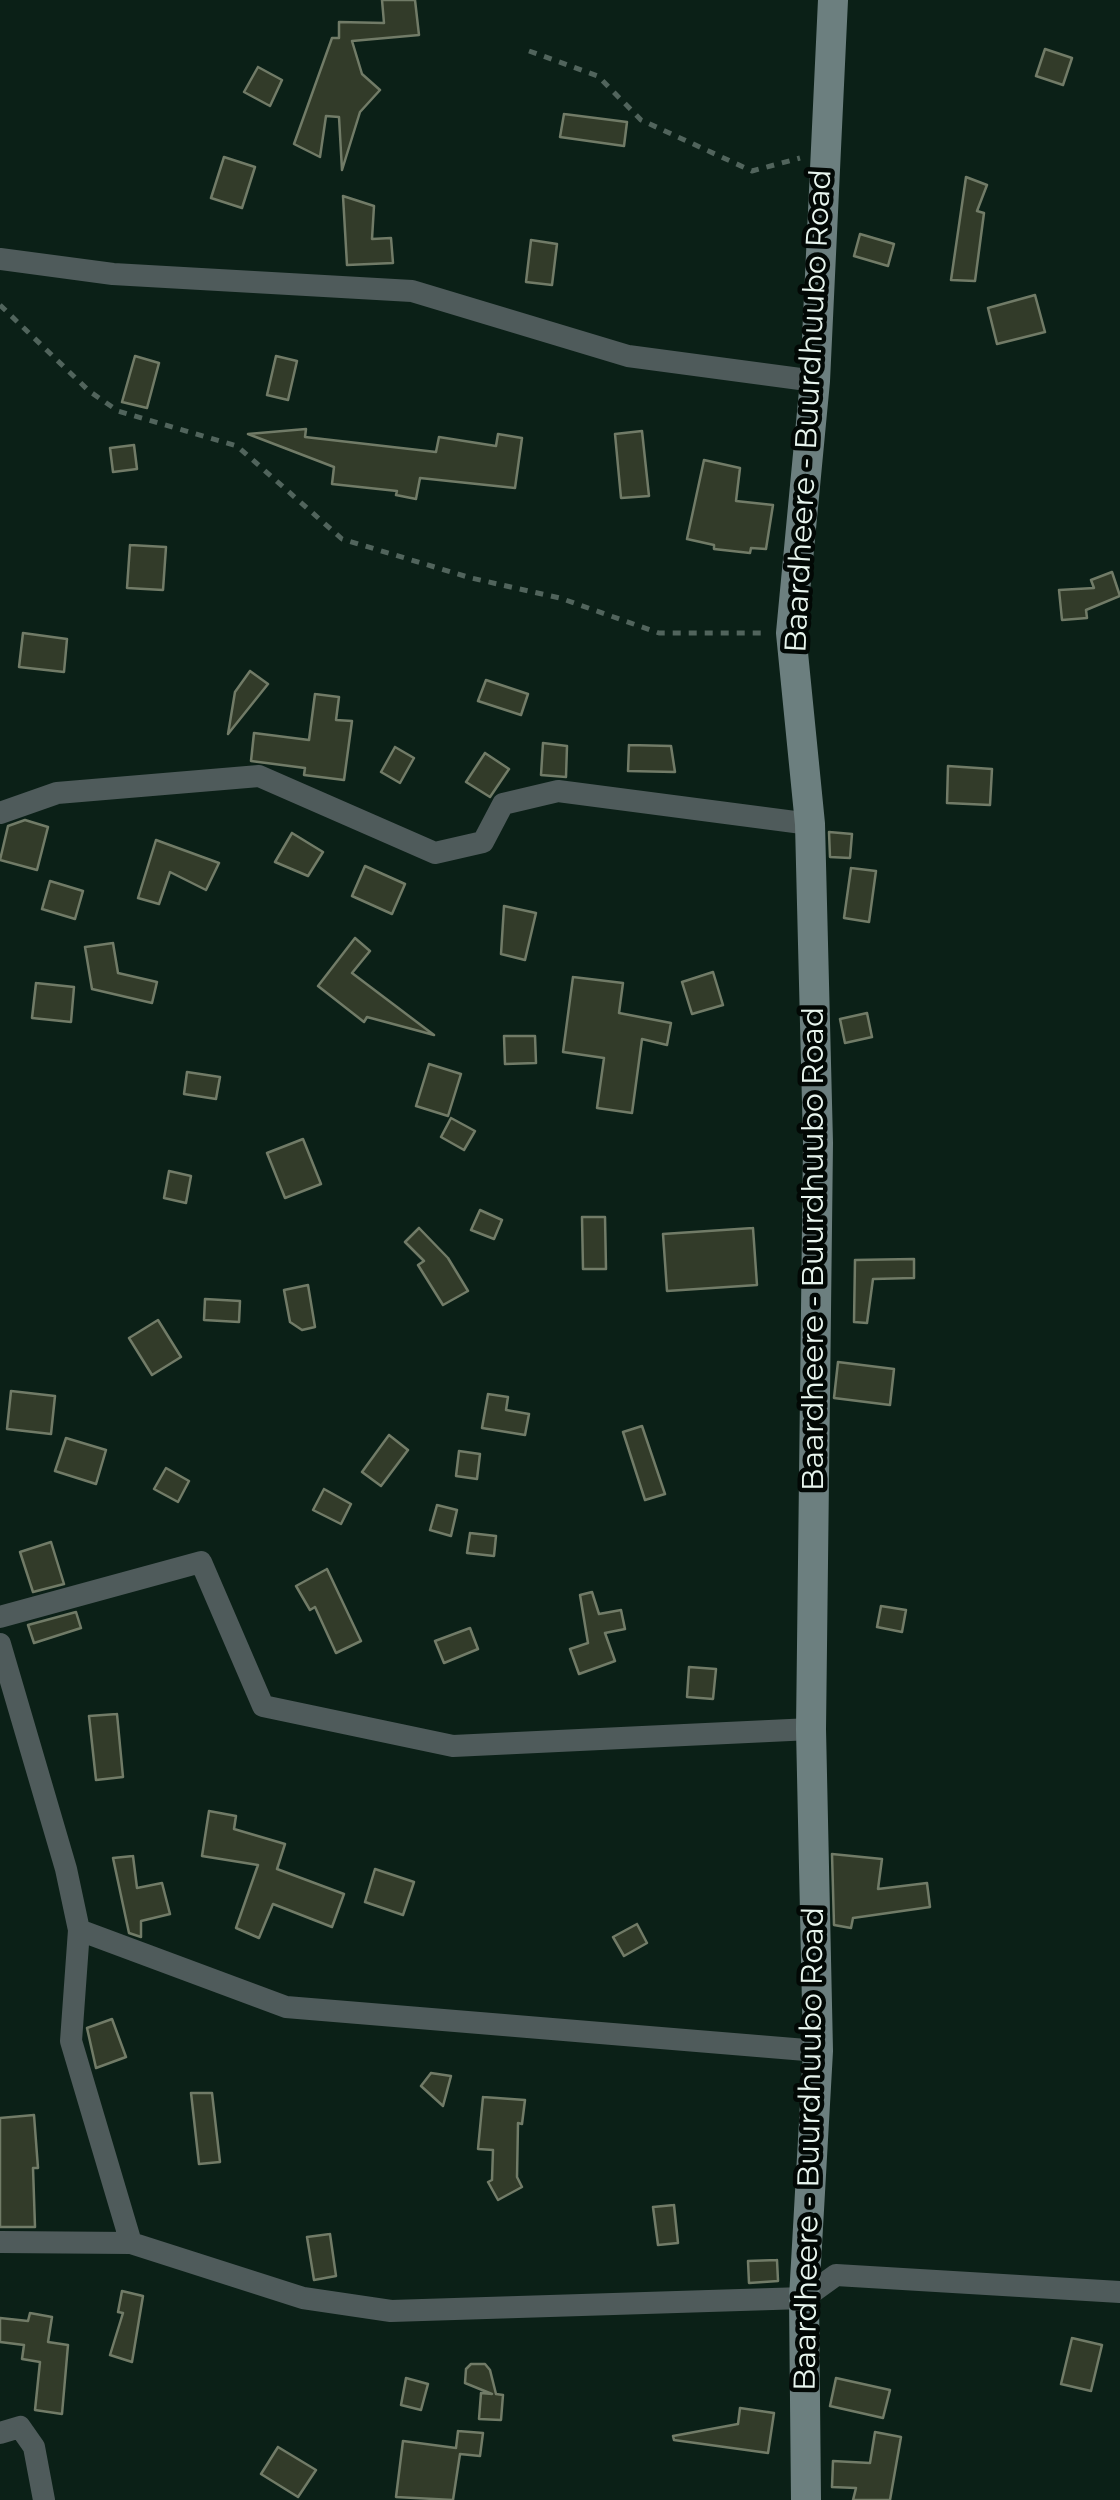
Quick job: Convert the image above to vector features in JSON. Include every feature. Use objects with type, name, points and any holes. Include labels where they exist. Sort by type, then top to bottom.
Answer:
[{"type":"main road","name":"Baardheere - Buurdhuubo Road","points":[[806,2500],[804,2298],[818,2051],[812,1729],[818,1142],[810,824],[791,632],[815,381],[832,0]]},
{"type":"street","points":[[0,259],[114,274],[412,291],[628,356],[815,381]]},
{"type":"street","points":[[0,814],[57,792],[259,776],[435,853],[483,842],[503,804],[558,791],[810,824]]},
{"type":"street","points":[[0,1617],[202,1562],[263,1706],[454,1746],[812,1729]]},
{"type":"street","points":[[0,1644],[66,1868],[79,1930],[71,2041],[131,2243]]},
{"type":"street","points":[[79,1930],[286,2007],[818,2051]]},
{"type":"street","points":[[0,2242],[131,2243],[303,2298],[391,2311],[804,2298],[836,2275],[1120,2292]]},
{"type":"street","points":[[0,2433],[20,2427],[34,2447],[44,2500]]},
{"type":"path","points":[[529,51],[598,76],[641,120],[752,171],[824,152]]},
{"type":"path","points":[[0,305],[89,391],[118,410],[237,446],[342,539],[470,578],[560,598],[659,633],[791,632]]},
{"type":"building","points":[[382,0],[415,0],[419,35],[352,41],[362,74],[380,90],[360,112],[342,170],[339,117],[326,116],[320,157],[294,144],[332,38],[339,38],[339,22],[384,23]]},
{"type":"building","points":[[1045,49],[1072,58],[1063,85],[1036,76]]},
{"type":"building","points":[[258,67],[282,80],[270,106],[244,92]]},
{"type":"building","points":[[564,114],[627,122],[624,146],[560,137]]},
{"type":"building","points":[[224,157],[255,167],[242,208],[211,198]]},
{"type":"building","points":[[966,177],[987,185],[977,211],[984,213],[975,281],[951,280]]},
{"type":"building","points":[[343,196],[374,206],[372,239],[391,238],[393,263],[347,265]]},
{"type":"building","points":[[860,234],[894,244],[888,266],[854,256]]},
{"type":"building","points":[[531,240],[557,244],[552,285],[526,282]]},
{"type":"building","points":[[1035,295],[1045,332],[997,344],[988,308]]},
{"type":"building","points":[[135,356],[159,363],[147,408],[122,402]]},
{"type":"building","points":[[276,356],[297,361],[288,400],[267,395]]},
{"type":"building","points":[[306,429],[305,437],[436,452],[439,437],[496,446],[498,434],[522,438],[515,488],[420,478],[416,499],[396,495],[397,491],[332,484],[334,467],[248,434]]},
{"type":"building","points":[[642,431],[649,496],[621,498],[615,434]]},
{"type":"building","points":[[134,445],[137,469],[113,472],[110,448]]},
{"type":"building","points":[[704,460],[740,468],[736,501],[773,505],[766,549],[751,548],[750,553],[714,549],[714,545],[687,539]]},
{"type":"building","points":[[130,545],[166,547],[163,590],[127,588]]},
{"type":"building","points":[[1112,572],[1120,596],[1086,610],[1087,618],[1062,620],[1059,590],[1094,588],[1091,580]]},
{"type":"building","points":[[23,633],[67,639],[64,672],[19,667]]},
{"type":"building","points":[[250,671],[268,684],[228,734],[235,692]]},
{"type":"building","points":[[486,680],[528,694],[521,715],[478,701]]},
{"type":"building","points":[[315,694],[339,697],[336,720],[352,721],[344,780],[304,775],[305,768],[251,761],[254,733],[309,740]]},
{"type":"building","points":[[543,743],[567,746],[566,777],[541,775]]},
{"type":"building","points":[[629,745],[671,746],[675,772],[628,771]]},
{"type":"building","points":[[395,747],[414,758],[400,783],[381,772]]},
{"type":"building","points":[[485,753],[509,769],[490,797],[466,782]]},
{"type":"building","points":[[948,766],[992,769],[990,805],[947,803]]},
{"type":"building","points":[[25,820],[48,827],[37,870],[0,860],[8,826]]},
{"type":"building","points":[[829,832],[852,834],[850,858],[830,857]]},
{"type":"building","points":[[292,833],[323,852],[308,876],[275,862]]},
{"type":"building","points":[[156,840],[219,863],[206,890],[170,872],[159,904],[138,898]]},
{"type":"building","points":[[365,866],[405,884],[392,914],[352,896]]},
{"type":"building","points":[[851,868],[876,871],[869,922],[844,918]]},
{"type":"building","points":[[50,881],[83,891],[75,919],[42,909]]},
{"type":"building","points":[[504,906],[536,913],[525,960],[501,954]]},
{"type":"building","points":[[355,938],[370,951],[352,973],[434,1035],[367,1017],[364,1022],[318,986]]},
{"type":"building","points":[[113,943],[118,973],[157,982],[152,1003],[92,989],[85,947]]},
{"type":"building","points":[[713,972],[723,1005],[692,1014],[682,982]]},
{"type":"building","points":[[573,977],[623,983],[619,1013],[671,1023],[667,1045],[642,1039],[632,1113],[597,1108],[604,1058],[563,1052]]},
{"type":"building","points":[[36,983],[74,987],[71,1022],[32,1018]]},
{"type":"building","points":[[867,1013],[872,1037],[845,1043],[840,1019]]},
{"type":"building","points":[[504,1036],[535,1036],[536,1063],[505,1064]]},
{"type":"building","points":[[429,1064],[461,1074],[448,1116],[416,1106]]},
{"type":"building","points":[[187,1072],[220,1077],[216,1099],[184,1094]]},
{"type":"building","points":[[451,1118],[475,1131],[464,1150],[441,1137]]},
{"type":"building","points":[[303,1139],[321,1184],[285,1198],[267,1153]]},
{"type":"building","points":[[169,1171],[191,1176],[186,1203],[164,1198]]},
{"type":"building","points":[[480,1210],[502,1220],[494,1239],[471,1230]]},
{"type":"building","points":[[582,1217],[605,1217],[606,1269],[583,1269]]},
{"type":"building","points":[[419,1228],[448,1258],[468,1291],[443,1305],[418,1265],[424,1261],[405,1242]]},
{"type":"building","points":[[753,1228],[757,1285],[667,1291],[663,1234]]},
{"type":"building","points":[[914,1259],[914,1278],[873,1279],[867,1323],[854,1322],[855,1260]]},
{"type":"building","points":[[308,1285],[315,1327],[302,1330],[290,1322],[284,1290]]},
{"type":"building","points":[[205,1299],[240,1301],[239,1322],[204,1320]]},
{"type":"building","points":[[158,1320],[181,1357],[152,1375],[129,1338]]},
{"type":"building","points":[[838,1362],[894,1369],[890,1405],[834,1398]]},
{"type":"building","points":[[11,1391],[55,1396],[51,1434],[7,1429]]},
{"type":"building","points":[[488,1394],[508,1397],[506,1410],[529,1414],[525,1435],[482,1428]]},
{"type":"building","points":[[642,1426],[665,1494],[645,1500],[623,1432]]},
{"type":"building","points":[[389,1435],[408,1450],[381,1486],[362,1472]]},
{"type":"building","points":[[66,1438],[106,1450],[96,1484],[55,1471]]},
{"type":"building","points":[[459,1451],[480,1454],[477,1479],[456,1476]]},
{"type":"building","points":[[166,1468],[189,1481],[178,1502],[154,1489]]},
{"type":"building","points":[[324,1489],[351,1504],[341,1524],[313,1510]]},
{"type":"building","points":[[437,1505],[457,1510],[451,1536],[430,1530]]},
{"type":"building","points":[[470,1533],[496,1536],[494,1556],[467,1553]]},
{"type":"building","points":[[51,1542],[64,1584],[33,1592],[20,1552]]},
{"type":"building","points":[[327,1569],[361,1641],[336,1653],[315,1607],[310,1610],[296,1586]]},
{"type":"building","points":[[592,1592],[599,1614],[621,1610],[625,1629],[605,1633],[615,1661],[579,1674],[570,1649],[588,1643],[580,1595]]},
{"type":"building","points":[[881,1606],[906,1610],[902,1632],[877,1627]]},
{"type":"building","points":[[76,1612],[81,1628],[34,1643],[28,1625]]},
{"type":"building","points":[[470,1628],[478,1649],[444,1663],[435,1641]]},
{"type":"building","points":[[689,1667],[716,1669],[713,1699],[687,1697]]},
{"type":"building","points":[[117,1714],[123,1777],[96,1780],[89,1716]]},
{"type":"building","points":[[209,1811],[236,1816],[234,1829],[285,1844],[277,1869],[344,1894],[332,1927],[273,1904],[259,1938],[236,1928],[258,1865],[202,1856]]},
{"type":"building","points":[[832,1854],[882,1859],[878,1889],[927,1883],[930,1907],[853,1918],[851,1928],[834,1925]]},
{"type":"building","points":[[133,1856],[137,1888],[162,1883],[170,1914],[141,1921],[141,1937],[129,1933],[113,1858]]},
{"type":"building","points":[[375,1869],[414,1882],[403,1915],[365,1902]]},
{"type":"building","points":[[637,1924],[647,1943],[624,1956],[613,1937]]},
{"type":"building","points":[[112,2019],[126,2057],[96,2068],[87,2028]]},
{"type":"building","points":[[431,2073],[451,2076],[443,2106],[421,2086]]},
{"type":"building","points":[[191,2093],[212,2093],[220,2162],[199,2164]]},
{"type":"building","points":[[483,2097],[525,2100],[522,2124],[518,2123],[517,2177],[522,2187],[498,2200],[488,2182],[492,2180],[493,2150],[478,2149]]},
{"type":"building","points":[[34,2115],[38,2168],[33,2168],[35,2227],[0,2227],[0,2118]]},
{"type":"building","points":[[674,2205],[678,2243],[658,2245],[653,2207]]},
{"type":"building","points":[[330,2234],[336,2276],[314,2280],[307,2237]]},
{"type":"building","points":[[777,2260],[778,2281],[749,2283],[748,2261]]},
{"type":"building","points":[[122,2291],[143,2296],[132,2362],[110,2355],[123,2313],[118,2312]]},
{"type":"building","points":[[30,2313],[52,2317],[48,2342],[68,2345],[62,2414],[35,2410],[40,2362],[22,2359],[24,2345],[0,2342],[0,2318],[28,2321]]},
{"type":"building","points":[[1072,2338],[1102,2345],[1091,2391],[1061,2384]]},
{"type":"building","points":[[471,2364],[485,2364],[490,2370],[496,2394],[503,2395],[501,2420],[479,2419],[481,2393],[492,2394],[465,2383],[466,2369]]},
{"type":"building","points":[[406,2378],[428,2384],[421,2410],[401,2405]]},
{"type":"building","points":[[836,2378],[890,2390],[883,2418],[830,2406]]},
{"type":"building","points":[[740,2408],[774,2413],[768,2453],[674,2440],[673,2436],[738,2424]]},
{"type":"building","points":[[458,2431],[483,2433],[480,2456],[460,2454],[453,2500],[396,2497],[403,2441],[456,2448]]},
{"type":"building","points":[[875,2432],[901,2437],[890,2500],[853,2500],[856,2488],[832,2487],[833,2461],[870,2463]]},
{"type":"building","points":[[278,2447],[316,2470],[298,2497],[261,2474]]}]
